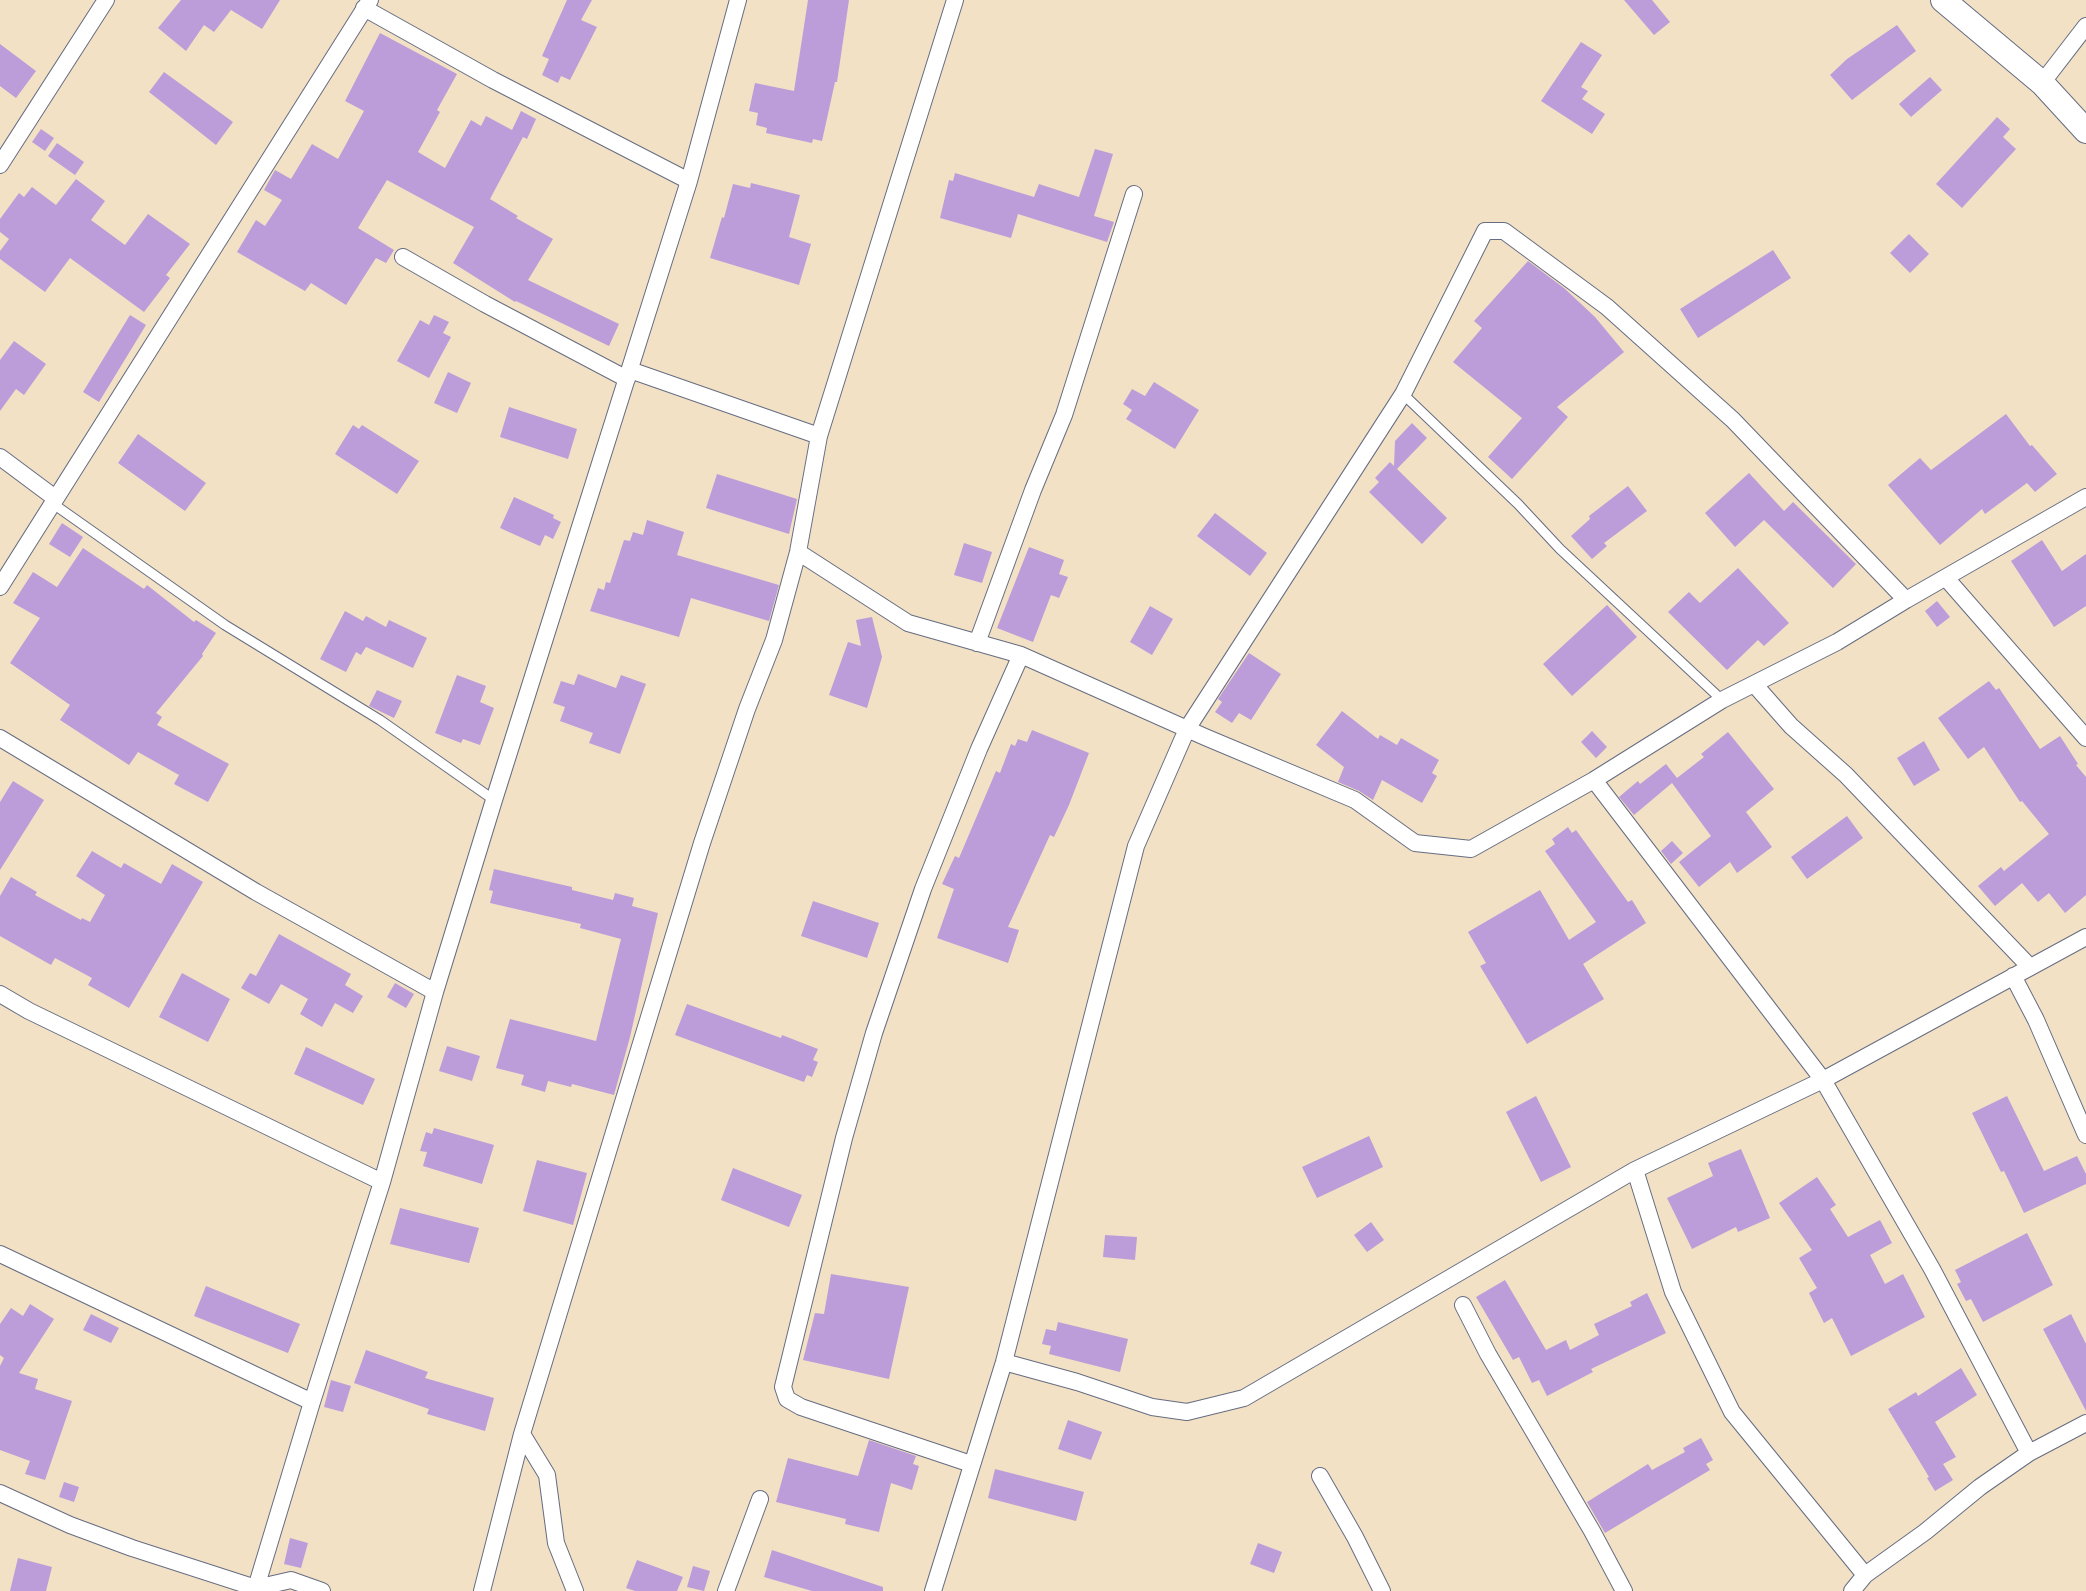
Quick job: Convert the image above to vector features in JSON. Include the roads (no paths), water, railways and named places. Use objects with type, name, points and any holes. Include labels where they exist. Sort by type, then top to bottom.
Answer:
[{"type":"street","points":[[0,165],[106,0]]},
{"type":"street","points":[[255,1589],[382,1182],[435,992],[494,800],[688,181],[738,0]]},
{"type":"street","points":[[482,1591],[522,1434],[702,843],[747,709],[774,640],[798,552],[819,436],[955,0]]},
{"type":"street","points":[[1943,0],[2042,83],[2086,131]]},
{"type":"street","points":[[0,587],[367,4],[493,80],[688,181]]},
{"type":"street","points":[[2042,83],[2086,26]]},
{"type":"street","points":[[977,643],[1033,490],[1064,415],[1134,194]]},
{"type":"street","points":[[933,1591],[1004,1362],[1136,846],[1187,729],[1404,394],[1485,231],[1504,231],[1607,307],[1732,420],[1906,600]]},
{"type":"street","points":[[403,257],[485,304],[629,374],[819,436]]},
{"type":"street","points":[[0,456],[54,501]]},
{"type":"street","points":[[798,552],[908,623],[1021,655],[1187,729],[1355,800],[1415,843],[1471,849],[1594,780],[1722,700],[1837,642],[1906,600],[2086,497]]},
{"type":"street","points":[[1946,578],[2086,738]]},
{"type":"street","points":[[972,1464],[801,1407],[788,1399],[783,1387],[844,1138],[874,1033],[923,889],[979,749],[1021,655]]},
{"type":"street","points":[[1754,684],[1791,726],[1846,775],[2030,967]]},
{"type":"street","points":[[0,738],[256,892],[435,992]]},
{"type":"street","points":[[1594,780],[1823,1080],[1932,1269],[2029,1453]]},
{"type":"street","points":[[1004,1362],[1077,1382],[1152,1407],[1187,1412],[1244,1398],[1635,1170],[1823,1080],[2086,937]]},
{"type":"street","points":[[2013,976],[2036,1020],[2086,1135]]},
{"type":"street","points":[[0,994],[29,1011],[382,1182]]},
{"type":"street","points":[[1635,1170],[1673,1292],[1732,1412],[1865,1575]]},
{"type":"street","points":[[0,1254],[312,1402]]},
{"type":"street","points":[[1463,1305],[1488,1354],[1592,1531],[1624,1591]]},
{"type":"street","points":[[1852,1591],[1865,1575],[1925,1532],[1980,1488],[2029,1453],[2086,1423]]},
{"type":"street","points":[[522,1434],[547,1474],[556,1543],[575,1591]]},
{"type":"street","points":[[1320,1476],[1355,1537],[1382,1591]]},
{"type":"street","points":[[0,1493],[70,1525],[255,1589],[291,1580],[322,1591]]},
{"type":"street","points":[[726,1591],[760,1499]]},
{"type":"lane","points":[[1404,394],[1518,504],[1560,549],[1722,700]]},
{"type":"lane","points":[[54,501],[225,625],[380,720],[494,800]]}]
